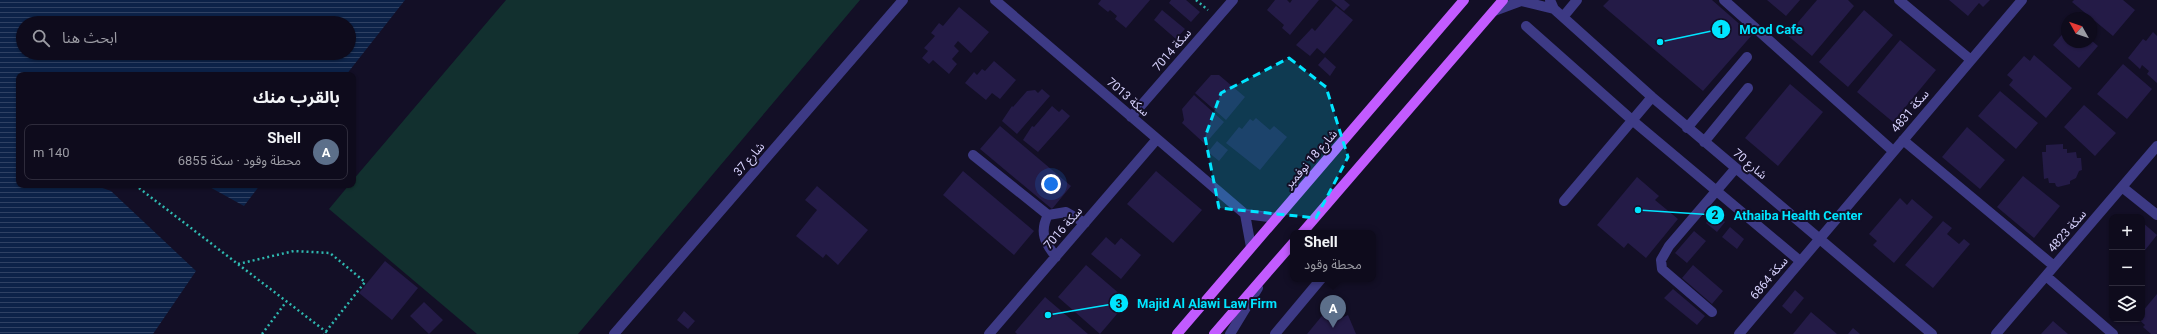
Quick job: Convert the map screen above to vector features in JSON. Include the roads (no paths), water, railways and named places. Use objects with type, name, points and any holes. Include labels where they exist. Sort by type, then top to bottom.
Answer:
[{"type":"main road","name":"شارع 18 نوفمبر","points":[[1177,334],[1464,0]]},
{"type":"main road","points":[[1307,230],[1503,0]]},
{"type":"main road","points":[[1214,334],[1290,246]]},
{"type":"street","name":"شارع 37","points":[[614,334],[903,0]]},
{"type":"street","name":"سكة 7013","points":[[995,0],[1244,214]]},
{"type":"street","name":"سكة 7014","points":[[1131,117],[1233,0]]},
{"type":"street","points":[[1563,17],[1577,0]]},
{"type":"street","points":[[1724,0],[1893,151]]},
{"type":"street","points":[[1899,0],[1971,60]]},
{"type":"street","name":"سكة 4831","points":[[1819,238],[2022,0]]},
{"type":"street","name":"شارع 70","points":[[1494,11],[1521,1],[1552,5],[1563,17],[1687,128],[1932,334]]},
{"type":"street","points":[[1526,26],[1632,120],[1800,261]]},
{"type":"street","points":[[1687,128],[1747,57]]},
{"type":"street","points":[[1704,142],[1748,88]]},
{"type":"street","points":[[1564,201],[1652,97]]},
{"type":"street","name":"سكة 7016","points":[[989,334],[1157,139]]},
{"type":"street","points":[[1903,140],[2054,266]]},
{"type":"street","name":"سكة 4823","points":[[1996,334],[2157,146]]},
{"type":"street","points":[[973,155],[1048,215],[1066,212],[1085,223]]},
{"type":"street","points":[[1712,312],[1662,269],[1661,260],[1669,246],[1735,169]]},
{"type":"street","points":[[2122,187],[2157,215]]},
{"type":"street","points":[[1251,247],[1244,214],[1277,218]]},
{"type":"street","points":[[1048,215],[1044,223],[1043,232],[1047,245],[1056,256]]},
{"type":"street","name":"سكة 6864","points":[[1739,334],[1819,238]]},
{"type":"street","points":[[1230,334],[1268,271]]},
{"type":"street","points":[[2046,276],[2113,334]]},
{"type":"street","points":[[1275,334],[1318,282]]},
{"type":"water","points":[[0,0],[405,0],[348,72],[16,72],[16,188],[102,188],[111,191],[196,271],[153,334],[0,334]]},
{"type":"water","points":[[211,188],[258,188],[244,206]]},
{"type":"place","name":"Mood Cafe","points":[[1660,42]]},
{"type":"place","name":"Athaiba Health Center","points":[[1638,210]]},
{"type":"place","name":"Majid Al Alawi Law Firm","points":[[1048,315]]},
{"type":"place","name":"Shell","points":[[1333,328]]}]
